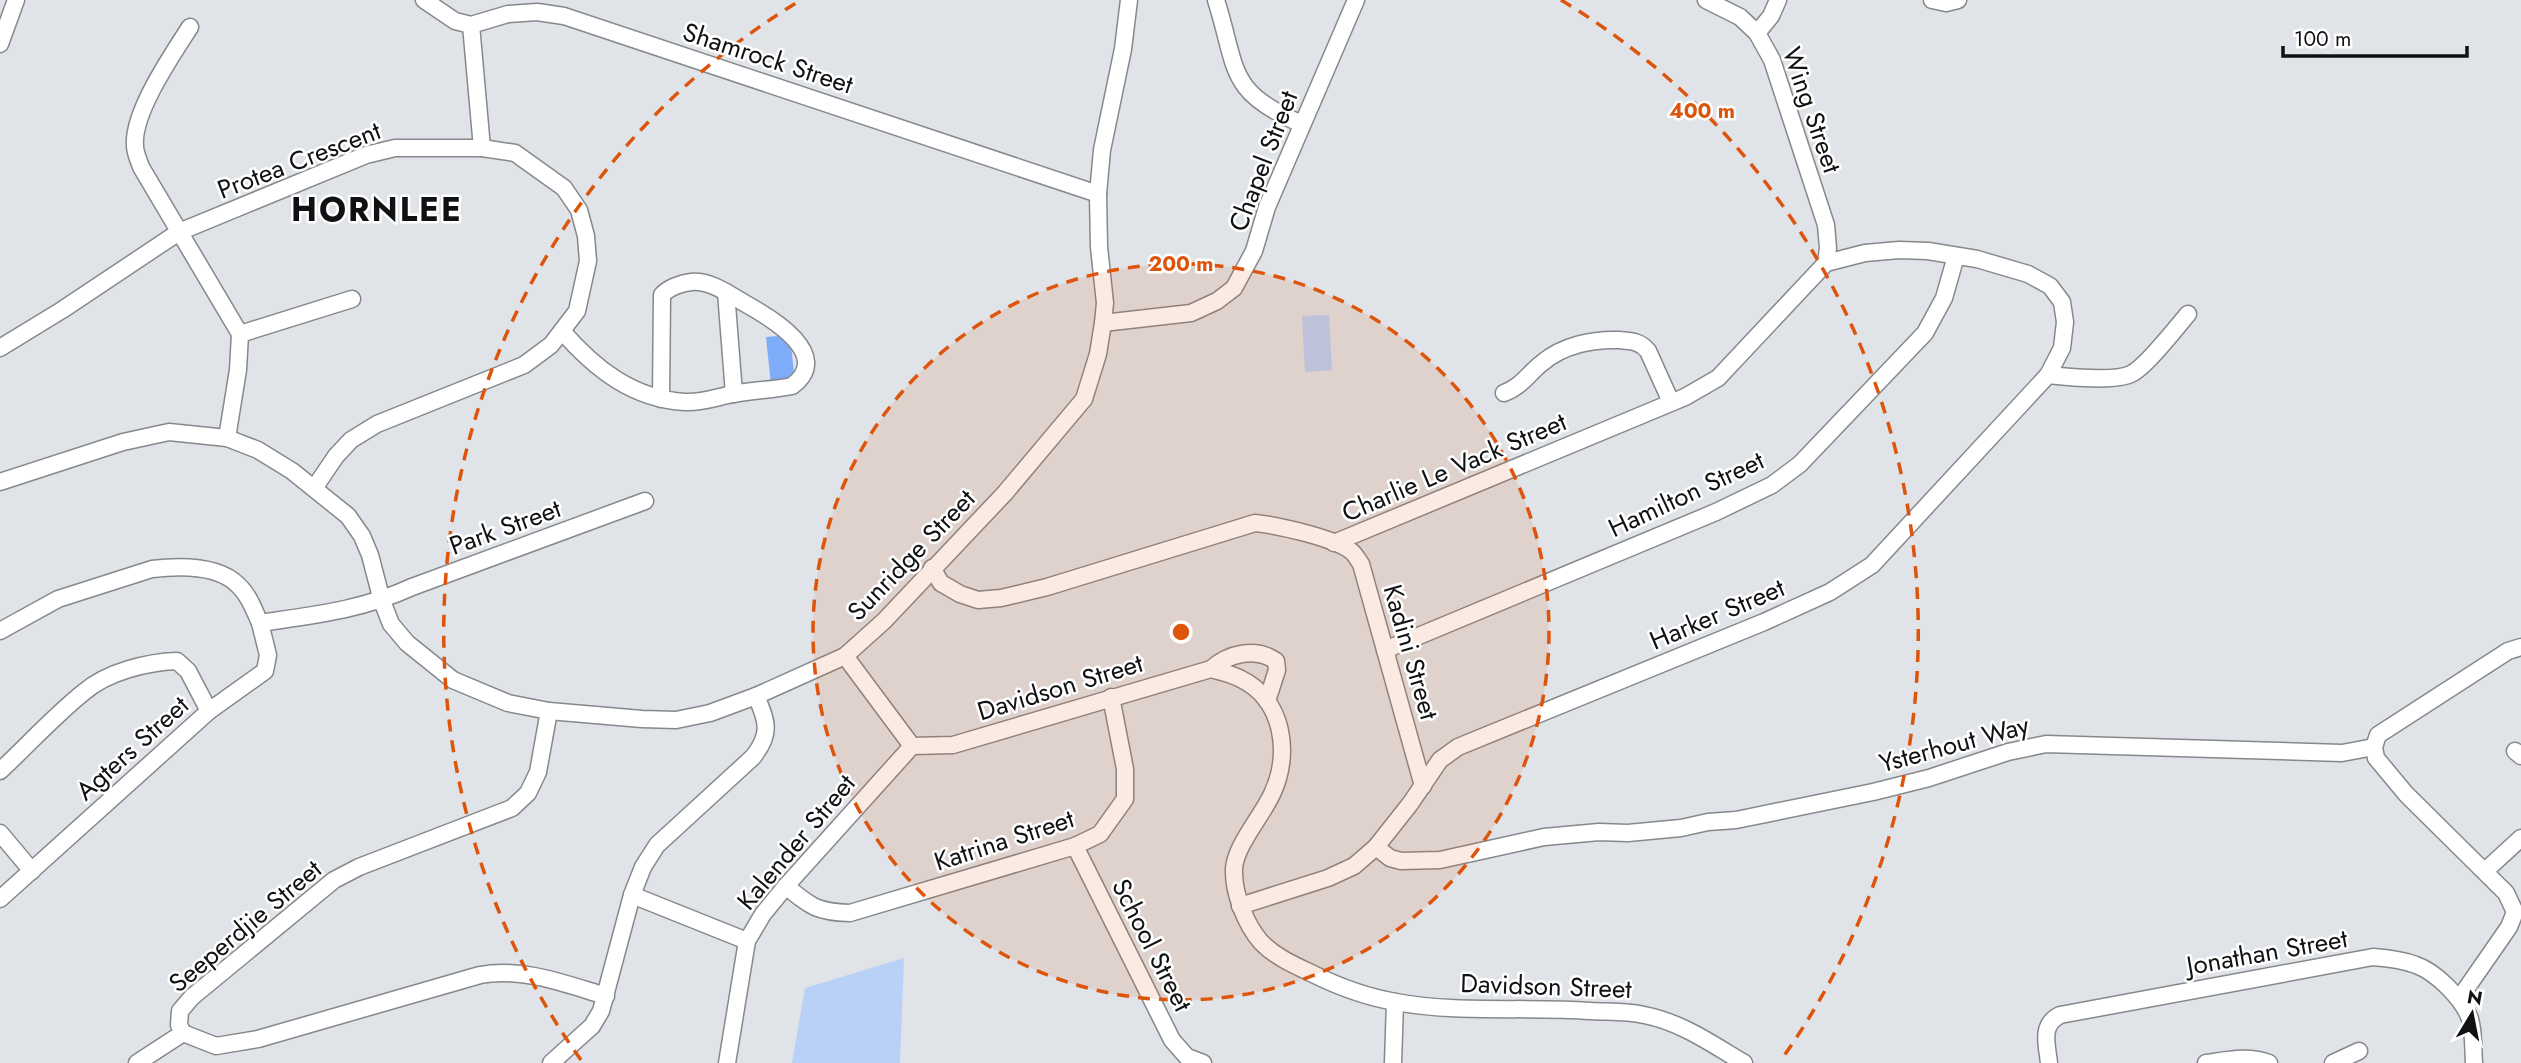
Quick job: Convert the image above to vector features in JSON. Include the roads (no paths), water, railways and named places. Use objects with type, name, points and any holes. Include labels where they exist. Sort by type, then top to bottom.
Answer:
[{"type":"street","points":[[0,44],[16,0]]},
{"type":"street","points":[[424,0],[455,22],[471,25],[482,148]]},
{"type":"street","name":"Sunridge Street","points":[[0,482],[123,442],[169,432],[227,438],[258,450],[315,488],[348,516],[362,536],[370,555],[391,624],[407,643],[453,680],[508,703],[549,711],[642,719],[676,720],[710,713],[756,696],[845,656],[884,621],[1005,493],[1084,399],[1098,354],[1105,303],[1099,247],[1101,150],[1123,49],[1129,0]]},
{"type":"street","points":[[1216,0],[1230,57],[1239,80],[1253,97],[1273,112],[1302,124]]},
{"type":"street","name":"Chapel Street","points":[[1103,323],[1191,313],[1217,301],[1234,288],[1254,251],[1267,207],[1356,0]]},
{"type":"street","name":"Wing Street","points":[[1706,0],[1740,17],[1757,33],[1772,60],[1826,225],[1826,263]]},
{"type":"street","points":[[1757,33],[1771,16],[1779,0]]},
{"type":"street","points":[[1932,0],[1946,3],[1958,0]]},
{"type":"street","name":"Shamrock Street","points":[[471,25],[508,14],[537,12],[564,16],[1098,194]]},
{"type":"street","points":[[190,27],[160,75],[139,120],[135,145],[141,167],[240,334],[238,370],[227,438]]},
{"type":"street","name":"Protea Crescent","points":[[0,348],[179,232],[366,155],[396,148],[482,148],[515,153],[564,188],[579,210],[586,236],[588,261],[577,311],[551,345],[524,365],[377,424],[351,440],[315,488]]},
{"type":"street","points":[[1826,263],[1865,253],[1899,250],[1956,256]]},
{"type":"street","name":"Harker Street","points":[[1240,906],[1328,878],[1354,866],[1376,847],[1440,760],[1458,747],[1764,622],[1830,592],[1872,565],[2048,375],[2062,348],[2065,322],[2062,302],[2050,286],[2028,274],[1956,256]]},
{"type":"street","name":"Hamilton Street","points":[[1385,650],[1716,512],[1772,485],[1800,464],[1924,333],[1944,298],[1956,256]]},
{"type":"street","name":"Charlie Le Vack Street","points":[[932,568],[941,583],[978,600],[1001,598],[1047,587],[1255,523],[1275,525],[1334,543],[1685,397],[1718,378],[1826,263]]},
{"type":"street","points":[[562,331],[596,366],[618,382],[661,399],[687,402],[712,400],[734,394],[792,386],[802,378],[806,362],[798,344],[788,331],[726,292],[703,283],[690,282],[666,290],[662,295],[661,399]]},
{"type":"street","points":[[726,292],[734,394]]},
{"type":"street","points":[[240,334],[352,299]]},
{"type":"street","points":[[2048,375],[2096,378],[2130,375],[2141,367],[2188,314]]},
{"type":"street","points":[[1504,393],[1522,383],[1542,362],[1572,346],[1620,340],[1643,344],[1671,402]]},
{"type":"street","name":"Park Street","points":[[260,624],[351,609],[382,601],[645,501]]},
{"type":"street","name":"Kadini Street","points":[[1334,543],[1351,551],[1361,564],[1423,786]]},
{"type":"street","points":[[0,631],[58,599],[141,572],[167,567],[223,574],[238,584],[248,597],[260,624]]},
{"type":"street","name":"Agters Street","points":[[0,899],[209,711],[265,671],[268,655],[260,624]]},
{"type":"street","points":[[2459,999],[2518,912],[2506,893],[2485,870],[2406,794],[2376,758],[2374,747],[2378,735],[2508,651],[2521,647]]},
{"type":"street","points":[[1211,668],[1236,654],[1269,656],[1276,662],[1277,670],[1267,701]]},
{"type":"street","points":[[845,656],[912,747]]},
{"type":"street","points":[[0,771],[85,690],[111,676],[158,662],[177,661],[188,671],[209,711]]},
{"type":"street","name":"Davidson Street","points":[[912,747],[953,745],[1211,668],[1242,679],[1273,707],[1282,734],[1281,763],[1273,793],[1244,841],[1234,869],[1240,906],[1247,924],[1263,944],[1286,960],[1352,990],[1395,1002],[1440,1007],[1547,1008],[1643,1014],[1675,1023],[1744,1063]]},
{"type":"street","points":[[551,1063],[592,1026],[606,996],[632,895],[643,867],[657,845],[753,757],[763,743],[767,727],[756,696]]},
{"type":"street","name":"Katrina Street","points":[[786,886],[823,912],[850,913],[1075,846],[1100,834],[1125,799],[1125,769],[1111,697]]},
{"type":"street","name":"Seeperdjie Street","points":[[549,711],[538,772],[528,793],[512,808],[359,867],[334,880],[192,997],[180,1011],[179,1025],[183,1033],[216,1046],[258,1040],[500,971],[535,976],[606,996]]},
{"type":"street","name":"Ysterhout Way","points":[[1376,847],[1390,858],[1401,861],[1440,860],[1544,837],[1600,832],[1628,833],[1736,820],[1873,792],[1929,778],[2008,752],[2046,744],[2342,753],[2374,747]]},
{"type":"street","name":"Kalender Street","points":[[727,1063],[747,941],[763,914],[786,886],[912,747]]},
{"type":"street","points":[[0,833],[32,871]]},
{"type":"street","points":[[2485,870],[2521,838]]},
{"type":"street","name":"School Street","points":[[1075,846],[1184,1060]]},
{"type":"street","points":[[632,895],[747,941]]},
{"type":"street","name":"Jonathan Street","points":[[2049,1063],[2045,1032],[2051,1019],[2060,1015],[2373,957],[2418,965],[2445,984],[2459,999],[2470,1019],[2474,1063]]},
{"type":"street","points":[[1393,1063],[1395,1002]]},
{"type":"street","points":[[137,1063],[183,1033]]},
{"type":"street","points":[[2333,1063],[2359,1051]]},
{"type":"street","points":[[2206,1063],[2241,1058],[2259,1059],[2269,1063]]},
{"type":"street","points":[[1184,1060],[1203,1063]]},
{"type":"water","points":[[790,335],[795,383],[771,385],[766,337]]},
{"type":"district","name":"HORNLEE","points":[[377,209]]}]
